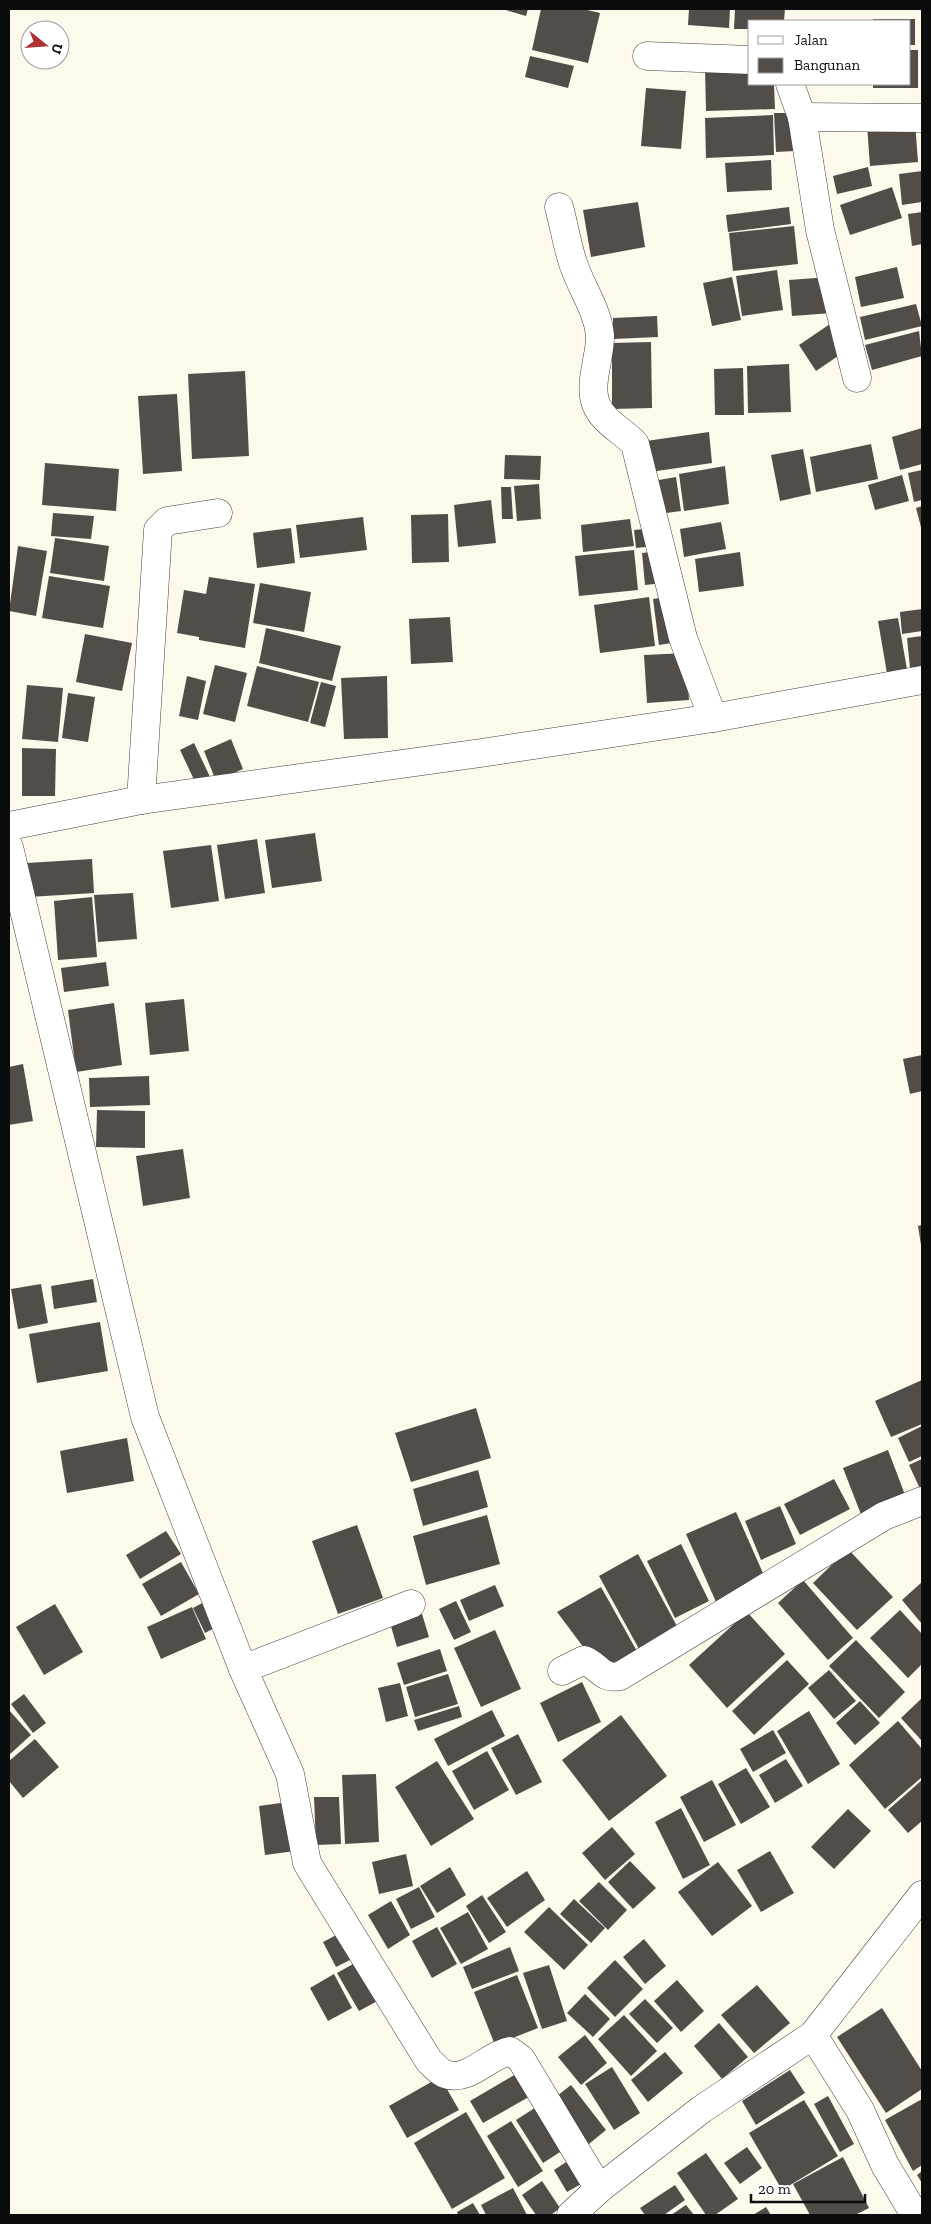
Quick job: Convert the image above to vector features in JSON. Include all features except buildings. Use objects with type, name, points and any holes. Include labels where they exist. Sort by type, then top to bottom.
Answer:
[{"type":"street","points":[[647,56],[748,60]]},
{"type":"street","points":[[790,85],[802,118],[820,230],[857,378]]},
{"type":"street","points":[[802,118],[922,118]]},
{"type":"street","points":[[559,207],[573,264],[593,306],[600,336],[594,377],[595,402],[607,422],[622,430],[635,444],[683,638],[713,718]]},
{"type":"street","points":[[141,800],[158,530],[167,521],[218,513]]},
{"type":"street","points":[[9,826],[141,800],[481,753],[713,718],[922,680]]},
{"type":"street","points":[[9,847],[145,1417],[243,1668],[290,1774],[308,1863],[429,2061],[445,2074],[463,2075],[501,2053],[510,2051],[521,2060],[599,2189]]},
{"type":"street","points":[[562,1671],[584,1660],[591,1662],[604,1676],[611,1678],[620,1676],[884,1516],[922,1500]]},
{"type":"street","points":[[243,1668],[411,1604]]},
{"type":"street","points":[[571,2215],[599,2189],[702,2109],[813,2035],[922,1895]]},
{"type":"street","points":[[813,2035],[860,2110],[885,2165],[915,2215]]}]
